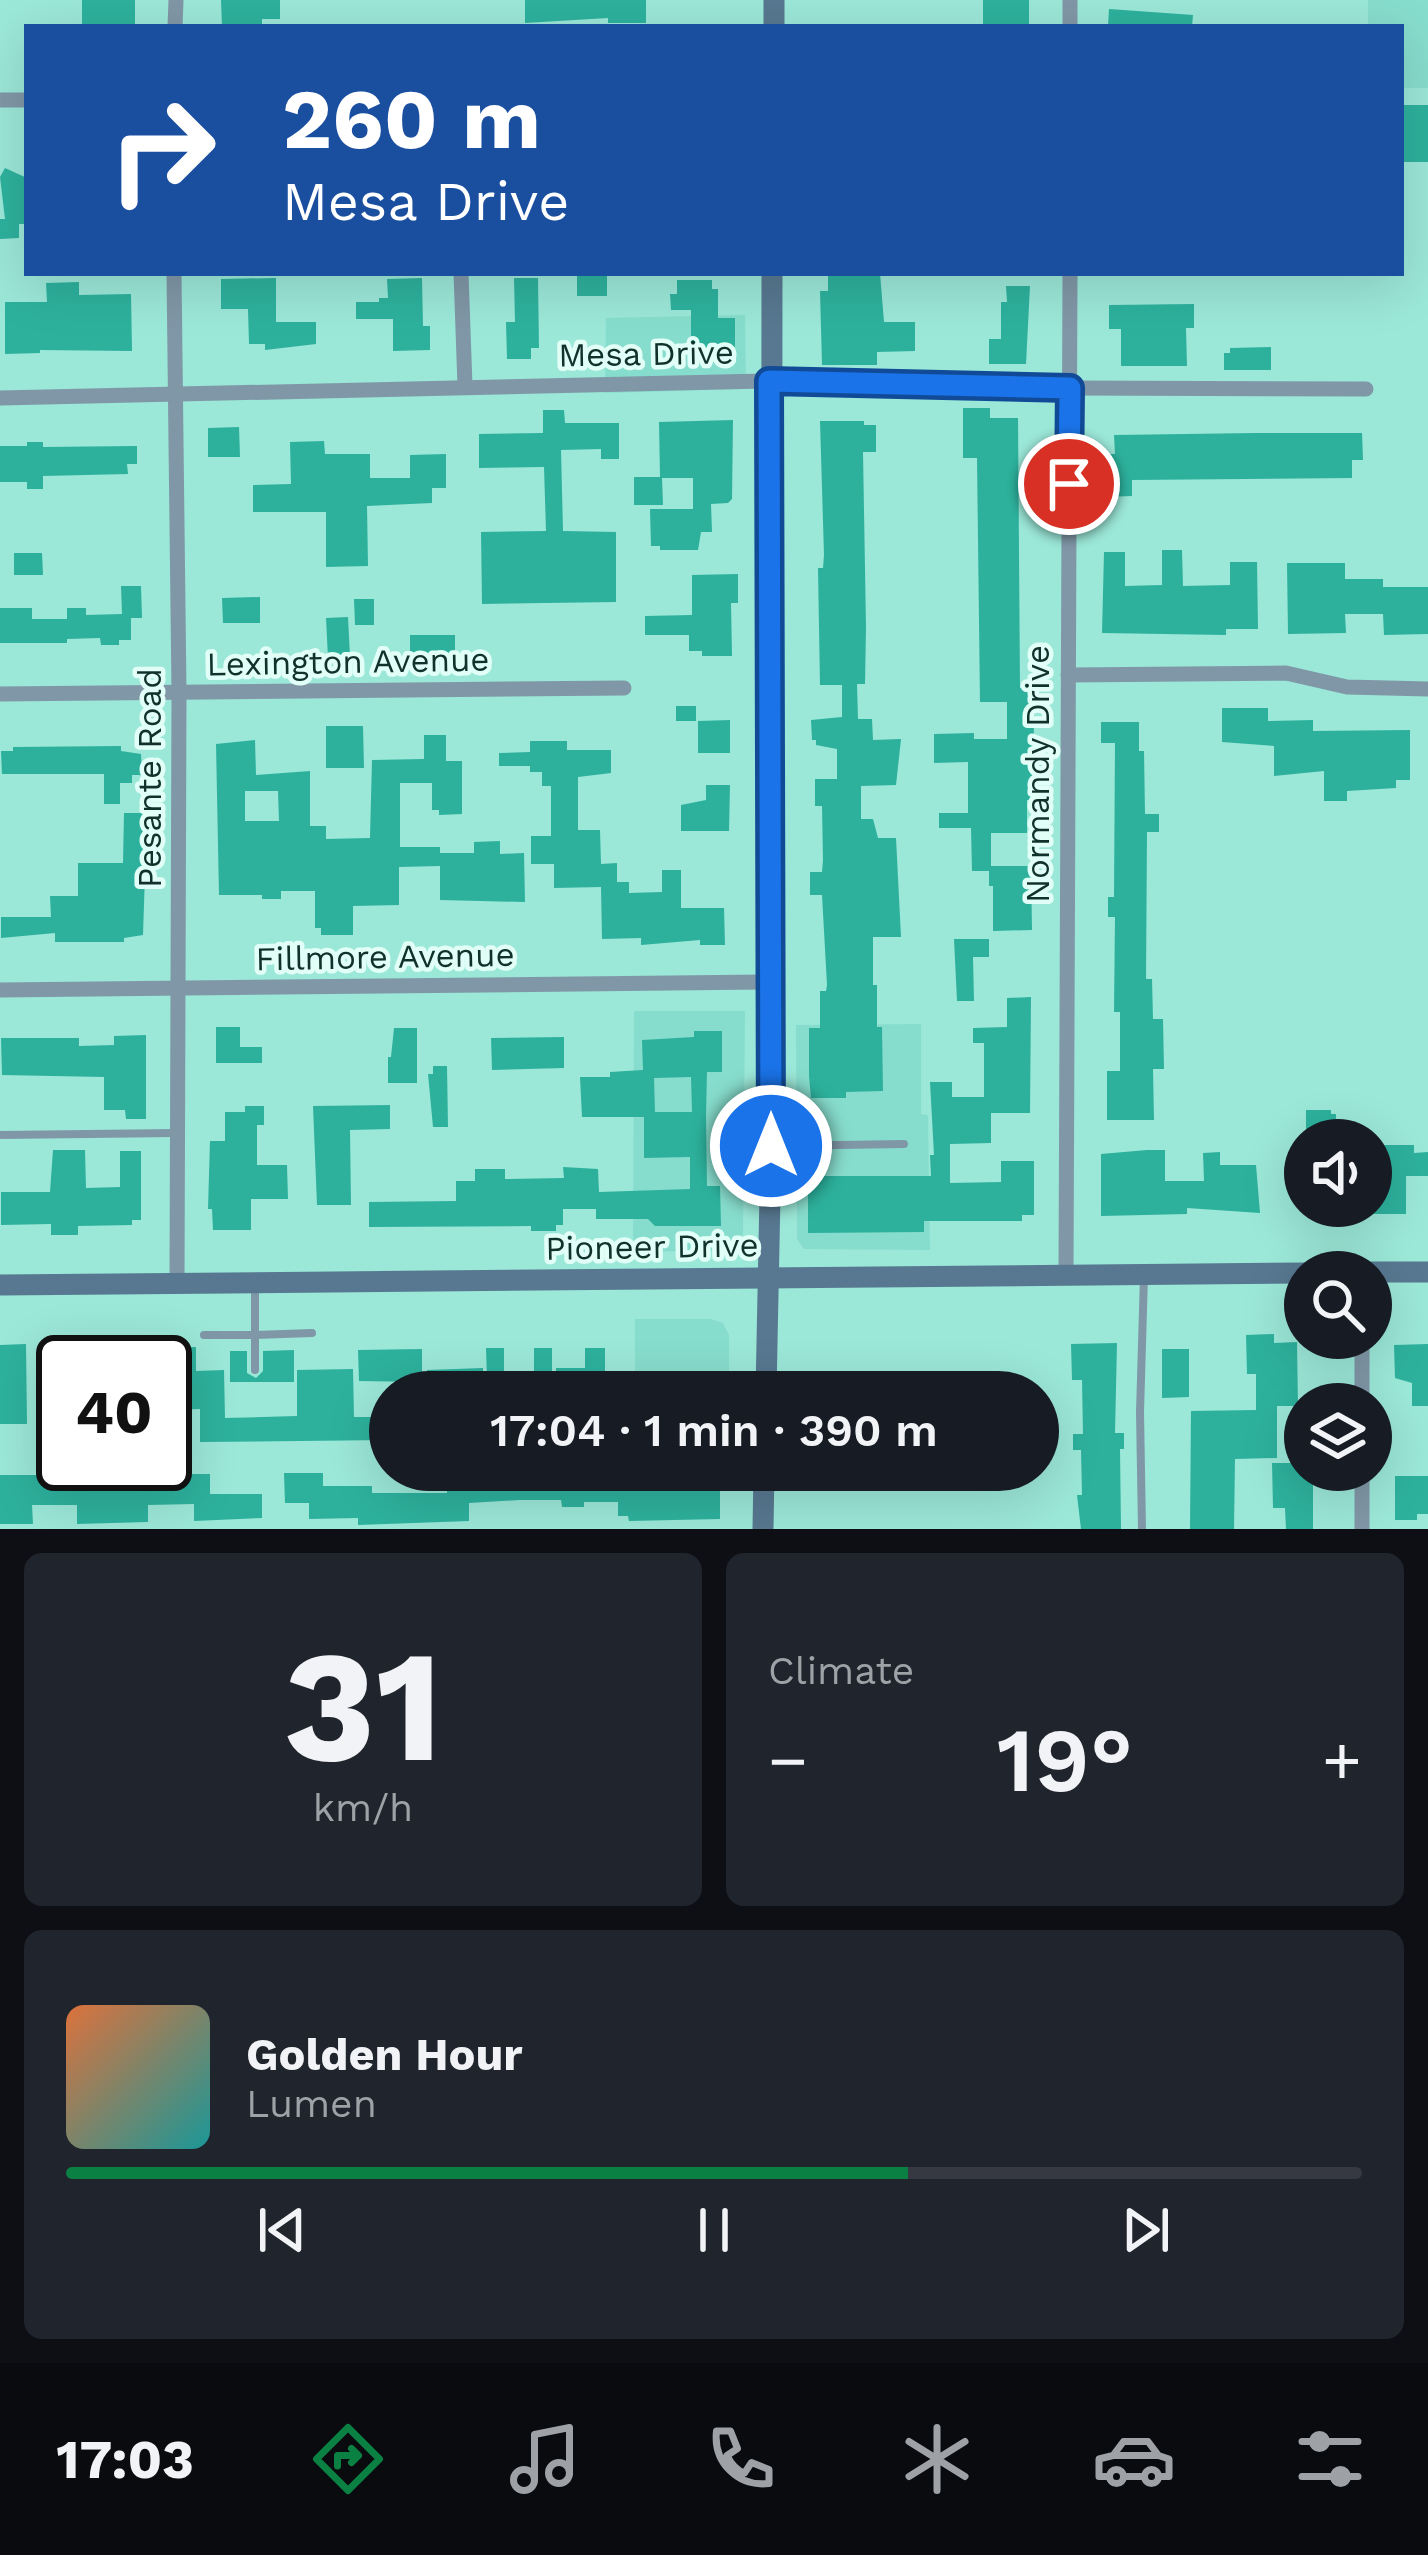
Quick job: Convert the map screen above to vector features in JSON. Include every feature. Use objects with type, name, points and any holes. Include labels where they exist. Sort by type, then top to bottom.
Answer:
[{"type":"street","name":"Pesante Road","points":[[174,276],[179,692],[177,1283]]},
{"type":"street","points":[[461,276],[464,386]]},
{"type":"street","points":[[767,1371],[772,276]]},
{"type":"street","name":"Normandy Drive","points":[[1066,1275],[1070,276]]},
{"type":"street","name":"Mesa Drive","points":[[0,398],[769,381],[1366,389]]},
{"type":"street","points":[[1068,675],[1286,674],[1347,687],[1428,689]]},
{"type":"street","name":"Lexington Avenue","points":[[0,694],[624,688]]},
{"type":"street","name":"Fillmore Avenue","points":[[0,990],[770,982]]},
{"type":"street","points":[[1392,1272],[1428,1272]]},
{"type":"street","name":"Pioneer Drive","points":[[0,1285],[1284,1273]]},
{"type":"street","points":[[763,1529],[764,1491]]},
{"type":"street","points":[[1362,1491],[1362,1529]]},
{"type":"lane","points":[[0,1135],[178,1132]]},
{"type":"lane","points":[[771,1146],[904,1144]]},
{"type":"lane","points":[[1142,1529],[1144,1274]]},
{"type":"lane","points":[[255,1282],[255,1370]]},
{"type":"lane","points":[[205,1335],[312,1333]]},
{"type":"shaded area","points":[[1368,0],[1428,0],[1428,88],[1404,88],[1404,24],[1368,24]]},
{"type":"shaded area","points":[[745,315],[746,389],[605,393],[606,318]]},
{"type":"shaded area","points":[[634,1011],[745,1011],[743,1234],[733,1250],[633,1252]]},
{"type":"shaded area","points":[[921,1024],[930,1250],[804,1249],[797,1239],[796,1025]]},
{"type":"shaded area","points":[[635,1319],[711,1319],[723,1323],[729,1335],[729,1371],[635,1371]]},
{"type":"building","points":[[82,0],[135,0],[135,24],[82,24]]},
{"type":"building","points":[[221,0],[280,0],[280,19],[222,24]]},
{"type":"building","points":[[525,0],[646,0],[646,23],[608,23],[608,18],[525,23]]},
{"type":"building","points":[[983,0],[1029,0],[1029,24],[983,24]]},
{"type":"building","points":[[1109,9],[1193,15],[1192,24],[1108,24]]},
{"type":"building","points":[[1404,105],[1428,105],[1428,162],[1404,162]]},
{"type":"building","points":[[5,168],[24,177],[24,224],[19,224],[19,238],[0,239],[0,219],[5,219],[0,177]]},
{"type":"building","points":[[577,276],[607,276],[607,296],[577,296]]},
{"type":"building","points":[[828,276],[880,276],[884,322],[915,322],[915,351],[877,352],[877,365],[822,365],[820,291],[828,291]]},
{"type":"building","points":[[276,278],[276,322],[316,322],[316,344],[265,350],[265,344],[249,344],[248,309],[221,309],[221,279]]},
{"type":"building","points":[[422,278],[423,326],[430,326],[430,350],[393,351],[393,319],[356,319],[356,302],[388,298],[387,279]]},
{"type":"building","points":[[514,278],[538,278],[539,348],[531,348],[531,359],[507,359],[506,322],[515,322]]},
{"type":"building","points":[[677,280],[712,280],[712,289],[718,289],[718,318],[735,318],[735,347],[691,348],[691,310],[671,310],[670,294],[677,294]]},
{"type":"building","points":[[79,282],[79,295],[131,294],[132,351],[5,354],[5,302],[47,302],[46,283]]},
{"type":"building","points":[[1006,286],[1030,286],[1026,364],[989,364],[989,339],[1001,339]]},
{"type":"building","points":[[1194,304],[1194,328],[1186,328],[1187,366],[1121,366],[1121,329],[1109,329],[1109,305]]},
{"type":"building","points":[[1271,347],[1271,370],[1224,370],[1224,353],[1230,353],[1230,348]]},
{"type":"building","points":[[963,408],[990,408],[990,418],[1018,418],[1020,688],[1035,687],[1032,800],[1027,800],[1027,833],[991,833],[991,866],[1031,866],[1032,930],[993,931],[993,886],[989,886],[989,871],[972,871],[971,828],[939,828],[939,813],[968,813],[968,762],[934,763],[934,734],[974,733],[974,739],[1007,739],[1007,702],[980,702],[977,458],[963,458]]},
{"type":"building","points":[[543,410],[564,410],[565,423],[619,423],[619,459],[601,459],[601,449],[561,450],[563,531],[616,532],[616,602],[482,604],[481,532],[546,531],[544,467],[479,468],[479,434],[543,433]]},
{"type":"building","points":[[733,420],[732,499],[711,504],[712,532],[701,532],[698,550],[651,546],[650,509],[693,509],[693,478],[662,478],[663,505],[634,505],[634,477],[660,477],[659,422]]},
{"type":"building","points":[[820,421],[876,425],[876,452],[863,452],[865,684],[857,684],[858,719],[872,719],[873,740],[901,739],[896,785],[861,786],[861,819],[873,819],[878,838],[896,838],[901,937],[873,937],[883,1091],[846,1092],[846,1098],[811,1098],[809,1076],[809,1028],[820,1028],[820,991],[826,991],[827,985],[822,895],[810,895],[810,872],[822,872],[823,860],[822,806],[815,806],[815,779],[837,779],[837,749],[816,745],[811,720],[842,717],[842,685],[820,685],[818,568],[823,568],[824,555]]},
{"type":"building","points":[[239,427],[240,457],[208,457],[208,428]]},
{"type":"building","points":[[1362,433],[1363,460],[1352,460],[1352,478],[1132,480],[1132,496],[1105,497],[1104,454],[1115,454],[1114,435]]},
{"type":"building","points":[[324,441],[325,454],[370,454],[370,478],[410,478],[410,455],[446,454],[446,488],[432,488],[432,503],[367,506],[368,566],[326,567],[326,512],[253,512],[253,485],[291,484],[290,442]]},
{"type":"building","points":[[27,442],[43,442],[43,447],[137,446],[137,464],[127,464],[128,474],[43,476],[43,489],[27,489],[27,482],[0,482],[0,446],[27,446]]},
{"type":"building","points":[[1162,550],[1182,550],[1183,586],[1230,585],[1230,562],[1257,562],[1258,629],[1226,629],[1226,635],[1102,633],[1104,552],[1125,552],[1125,586],[1162,585]]},
{"type":"building","points":[[14,553],[42,553],[43,575],[14,575]]},
{"type":"building","points":[[1287,563],[1345,563],[1345,579],[1383,579],[1383,587],[1428,587],[1428,634],[1384,635],[1383,614],[1345,614],[1346,633],[1288,634]]},
{"type":"building","points":[[738,574],[738,603],[731,603],[732,656],[689,651],[689,635],[645,635],[645,616],[692,615],[692,575]]},
{"type":"building","points":[[121,586],[141,586],[142,618],[131,618],[131,640],[119,640],[119,645],[101,645],[100,638],[0,643],[0,608],[32,608],[32,619],[67,619],[67,608],[86,608],[86,615],[122,614]]},
{"type":"building","points":[[260,597],[260,623],[223,623],[222,598]]},
{"type":"building","points":[[354,599],[374,599],[374,625],[355,625]]},
{"type":"building","points":[[348,617],[350,657],[328,658],[326,618]]},
{"type":"building","points":[[410,635],[455,635],[455,665],[410,665]]},
{"type":"building","points":[[676,706],[696,706],[696,721],[676,721]]},
{"type":"building","points":[[1222,708],[1268,708],[1268,721],[1313,720],[1313,731],[1410,730],[1410,780],[1396,780],[1396,788],[1347,791],[1347,801],[1324,801],[1324,771],[1274,776],[1274,746],[1222,742]]},
{"type":"building","points":[[730,720],[730,753],[698,753],[698,721]]},
{"type":"building","points":[[1101,722],[1139,722],[1145,814],[1159,814],[1159,832],[1147,832],[1146,979],[1152,979],[1153,1019],[1163,1019],[1164,1069],[1153,1069],[1154,1120],[1107,1120],[1107,1071],[1120,1071],[1120,1012],[1114,1012],[1115,917],[1108,917],[1108,897],[1114,897],[1115,743],[1101,743]]},
{"type":"building","points":[[326,726],[363,726],[364,768],[326,768]]},
{"type":"building","points":[[424,735],[446,735],[446,761],[462,761],[462,814],[439,815],[439,810],[432,810],[432,783],[400,783],[400,847],[474,853],[474,842],[500,841],[500,854],[524,853],[525,902],[440,900],[440,866],[399,867],[399,905],[353,906],[353,935],[321,935],[321,928],[315,928],[315,891],[281,891],[281,899],[219,895],[216,744],[255,740],[256,775],[310,771],[310,826],[326,826],[326,839],[370,838],[372,760],[424,759]],"holes":[[[245,791],[278,791],[279,821],[245,821]]]},
{"type":"building","points":[[530,741],[567,741],[567,750],[611,750],[611,773],[578,777],[578,830],[600,830],[601,864],[617,863],[617,882],[629,882],[629,893],[662,892],[662,870],[681,870],[681,908],[724,908],[725,945],[700,945],[700,940],[641,945],[641,938],[602,939],[601,887],[554,888],[554,864],[531,864],[531,836],[551,836],[551,786],[542,786],[542,772],[530,772],[530,766],[499,766],[499,753],[530,752]]},
{"type":"building","points":[[121,746],[121,751],[141,754],[142,775],[132,775],[132,783],[120,783],[120,804],[104,804],[104,774],[2,774],[1,751],[13,751],[13,747]]},
{"type":"building","points":[[706,785],[730,785],[729,831],[681,831],[681,805],[706,800]]},
{"type":"building","points":[[124,813],[147,813],[143,935],[124,938],[124,942],[55,942],[55,933],[1,938],[1,917],[51,917],[50,896],[78,896],[78,863],[123,863]]},
{"type":"building","points":[[954,939],[989,939],[989,957],[973,957],[974,1001],[957,1001]]},
{"type":"building","points":[[1031,997],[1030,1113],[991,1113],[991,1143],[950,1144],[950,1183],[1001,1182],[1001,1161],[1034,1161],[1034,1215],[1022,1215],[1022,1221],[924,1221],[924,1232],[808,1233],[808,1176],[931,1176],[930,1082],[952,1082],[952,1097],[984,1097],[984,1043],[973,1043],[973,1028],[1007,1027],[1007,998]]},
{"type":"building","points":[[216,1027],[240,1027],[240,1047],[262,1047],[262,1063],[216,1063]]},
{"type":"building","points":[[394,1028],[417,1028],[417,1083],[388,1083]]},
{"type":"building","points":[[694,1031],[722,1031],[722,1072],[707,1072],[706,1115],[707,1186],[720,1186],[721,1226],[655,1226],[648,1219],[596,1219],[596,1209],[563,1209],[563,1225],[556,1225],[556,1231],[531,1231],[531,1226],[369,1227],[369,1202],[456,1201],[456,1181],[475,1181],[475,1169],[505,1169],[505,1179],[564,1178],[563,1167],[598,1169],[599,1192],[690,1189],[690,1157],[644,1158],[644,1117],[582,1117],[580,1077],[643,1070],[642,1040],[694,1037]],"holes":[[[691,1077],[692,1112],[655,1112],[654,1078]]]},
{"type":"building","points":[[146,1035],[146,1119],[126,1119],[125,1110],[104,1110],[104,1077],[2,1075],[1,1038],[79,1038],[79,1046],[114,1045],[114,1036]]},
{"type":"building","points":[[564,1037],[564,1068],[492,1070],[491,1038]]},
{"type":"building","points":[[433,1066],[447,1066],[448,1127],[433,1127],[428,1074],[433,1074]]},
{"type":"building","points":[[390,1105],[390,1129],[350,1130],[351,1205],[317,1205],[313,1106]]},
{"type":"building","points":[[245,1106],[264,1106],[264,1125],[257,1125],[257,1165],[287,1165],[288,1199],[251,1199],[251,1230],[213,1230],[212,1209],[208,1209],[210,1141],[225,1141],[225,1112],[245,1112]]},
{"type":"building","points":[[1306,1110],[1336,1114],[1336,1119],[1306,1119]]},
{"type":"building","points":[[1392,1145],[1414,1145],[1414,1153],[1428,1152],[1428,1176],[1406,1176],[1406,1214],[1392,1214]]},
{"type":"building","points":[[53,1150],[85,1150],[86,1188],[120,1187],[120,1151],[141,1151],[141,1220],[132,1220],[132,1225],[78,1226],[78,1235],[51,1235],[51,1224],[1,1225],[1,1192],[50,1192]]},
{"type":"building","points":[[1165,1150],[1165,1181],[1204,1181],[1203,1153],[1220,1152],[1220,1165],[1256,1165],[1260,1213],[1187,1208],[1187,1214],[1101,1216],[1101,1154]]},
{"type":"building","points":[[1274,1334],[1274,1343],[1284,1343],[1284,1359],[1297,1359],[1298,1383],[1284,1383],[1284,1406],[1277,1406],[1277,1458],[1235,1459],[1234,1529],[1190,1529],[1191,1411],[1256,1410],[1256,1374],[1247,1374],[1246,1335]]},
{"type":"building","points":[[1117,1343],[1115,1433],[1124,1433],[1121,1529],[1081,1529],[1077,1495],[1082,1495],[1081,1450],[1073,1450],[1073,1434],[1083,1434],[1082,1380],[1072,1380],[1071,1344]]},
{"type":"building","points":[[26,1344],[27,1424],[0,1424],[0,1345]]},
{"type":"building","points":[[1428,1344],[1428,1406],[1412,1406],[1412,1383],[1395,1378],[1394,1345]]},
{"type":"building","points":[[192,1347],[196,1347],[196,1371],[224,1370],[225,1418],[297,1416],[297,1370],[353,1369],[354,1417],[369,1417],[369,1440],[200,1442],[200,1409],[192,1409]]},
{"type":"building","points":[[486,1348],[504,1348],[504,1371],[487,1371]]},
{"type":"building","points":[[534,1348],[552,1348],[552,1371],[534,1371]]},
{"type":"building","points":[[585,1348],[605,1348],[605,1371],[556,1371],[556,1368],[585,1368]]},
{"type":"building","points":[[422,1349],[422,1371],[369,1371],[369,1381],[359,1381],[358,1350]]},
{"type":"building","points":[[1162,1349],[1189,1349],[1189,1397],[1162,1398]]},
{"type":"building","points":[[294,1350],[294,1382],[230,1382],[230,1351],[247,1351],[247,1373],[256,1378],[263,1371],[263,1351]]},
{"type":"building","points":[[483,1368],[483,1371],[427,1370]]},
{"type":"building","points":[[1272,1463],[1284,1463],[1284,1491],[1313,1491],[1313,1529],[1286,1529],[1285,1508],[1273,1508]]},
{"type":"building","points":[[284,1473],[323,1473],[323,1486],[369,1486],[372,1493],[720,1491],[720,1519],[629,1521],[628,1516],[618,1516],[618,1502],[562,1507],[561,1500],[519,1500],[469,1503],[469,1521],[358,1525],[358,1518],[309,1519],[309,1503],[285,1503]]},
{"type":"building","points":[[192,1474],[210,1474],[210,1494],[262,1494],[262,1518],[194,1521],[194,1504],[148,1505],[148,1522],[77,1524],[77,1505],[32,1505],[33,1524],[0,1524],[0,1475],[36,1475],[36,1491],[192,1491]]},
{"type":"building","points":[[1395,1476],[1428,1476],[1428,1514],[1417,1514],[1417,1520],[1395,1520]]},
{"type":"route","points":[[771,1146],[769,381],[1070,388],[1069,484]]}]
